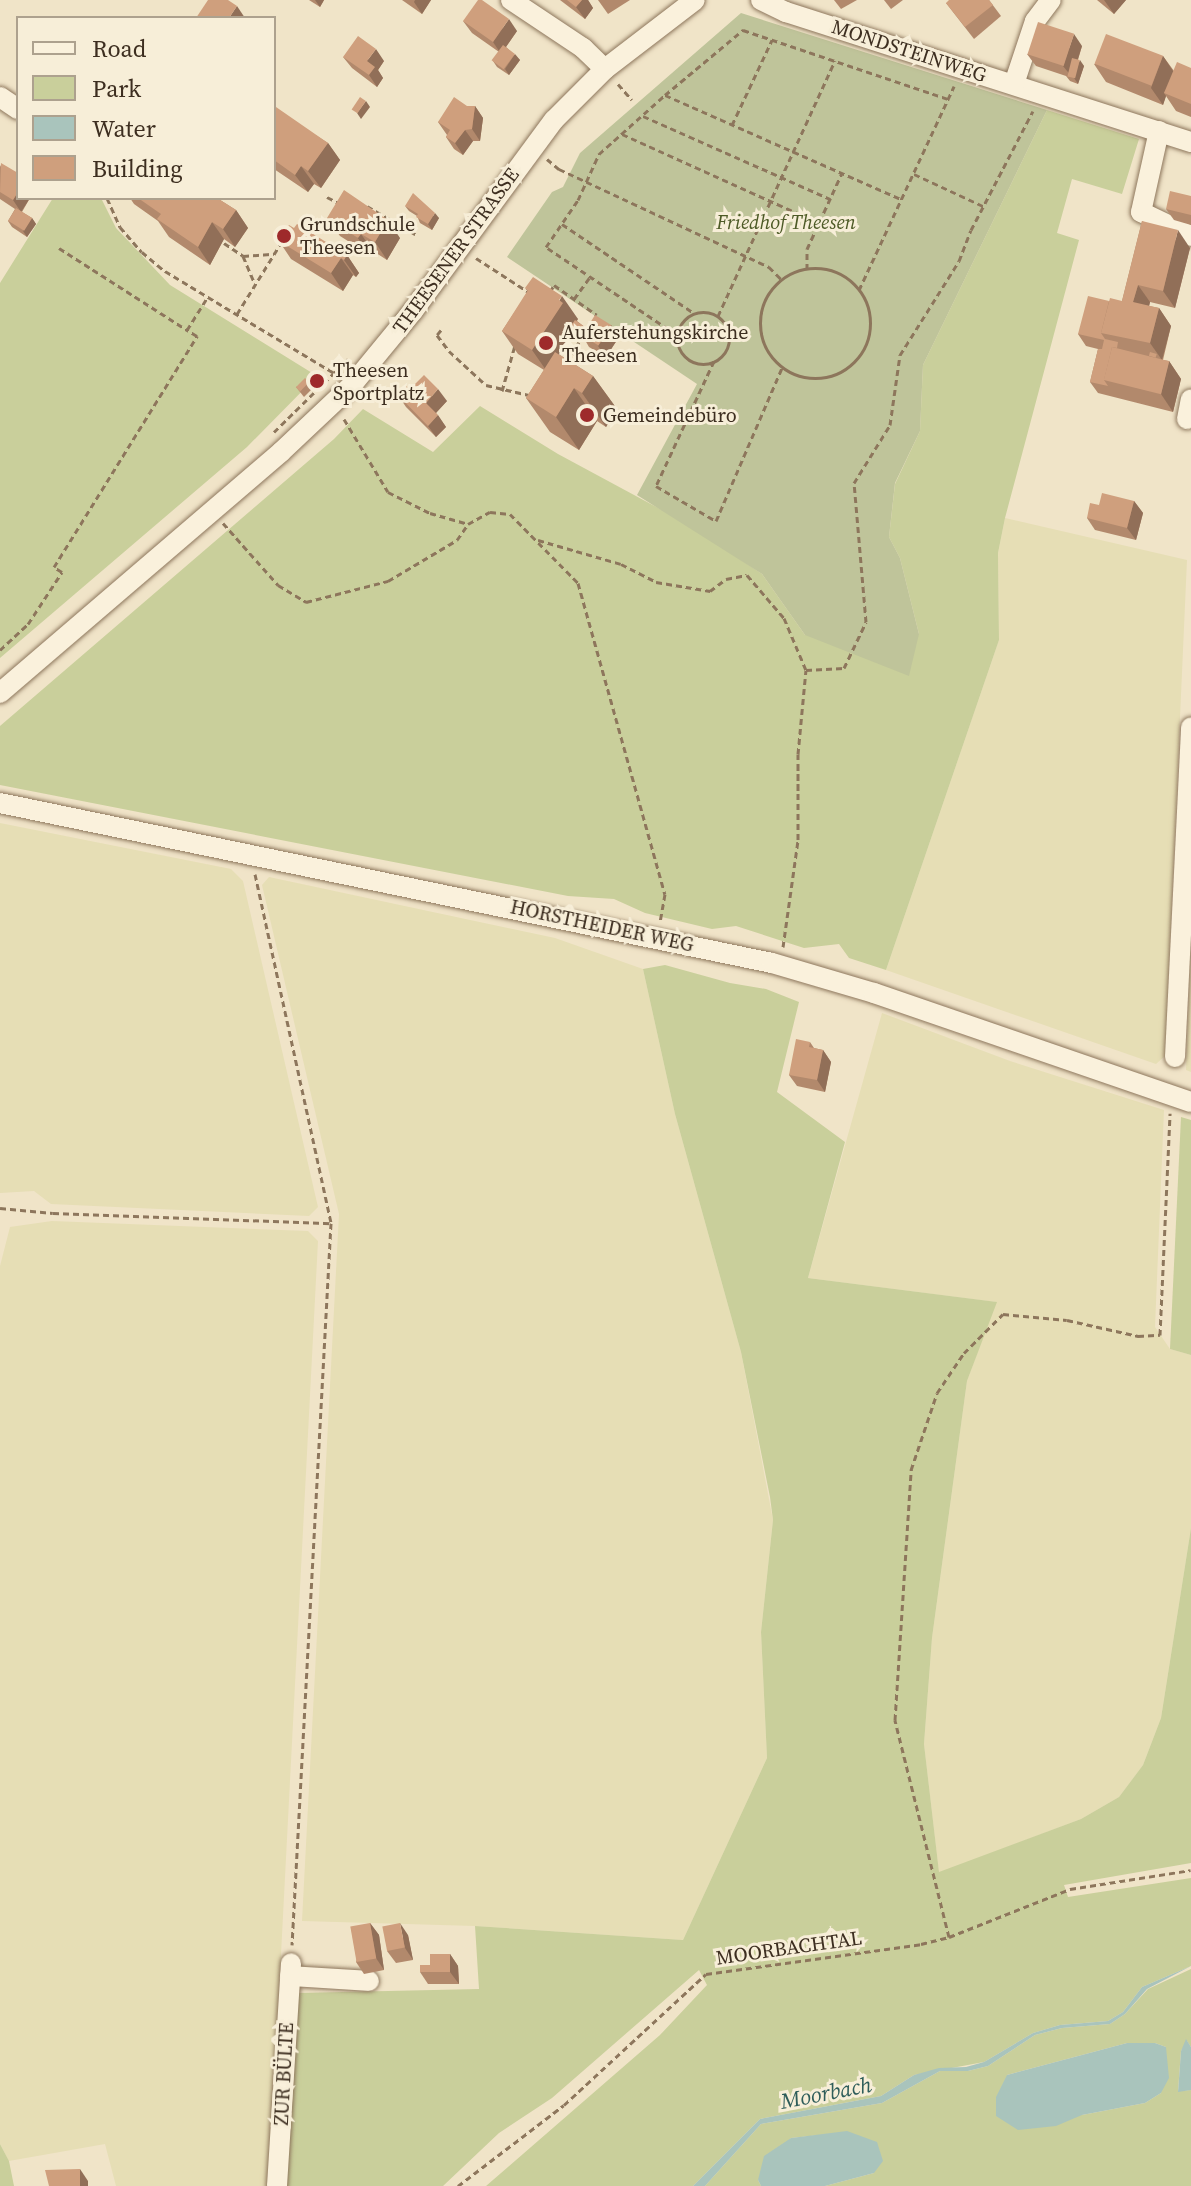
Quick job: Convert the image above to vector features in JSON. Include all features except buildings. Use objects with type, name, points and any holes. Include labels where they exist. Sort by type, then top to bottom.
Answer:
[{"type":"street","points":[[511,0],[583,48],[605,69]]},
{"type":"street","name":"THEESENER STRASSE","points":[[0,693],[335,402],[385,348],[531,147],[605,69],[695,0]]},
{"type":"street","name":"MONDSTEINWEG","points":[[761,0],[786,12],[1191,142]]},
{"type":"street","name":"MONDSTEINWEG","points":[[1014,84],[1035,21],[1051,0]]},
{"type":"street","points":[[1159,131],[1141,212],[1191,236]]},
{"type":"street","points":[[1175,1057],[1191,727]]},
{"type":"street","name":"HORSTHEIDER WEG","points":[[0,803],[780,965],[1191,1102]]},
{"type":"street","points":[[290,1969],[369,1981]]},
{"type":"street","name":"ZUR BÜLTE","points":[[277,2186],[290,1969]]},
{"type":"path","points":[[718,316],[730,338],[724,354],[702,364],[686,358],[677,335],[546,247],[587,182],[599,154],[743,30],[948,99]]},
{"type":"path","points":[[732,125],[772,40]]},
{"type":"path","points":[[718,316],[835,61]]},
{"type":"path","points":[[605,69],[632,100]]},
{"type":"path","points":[[859,290],[963,69]]},
{"type":"path","points":[[806,670],[844,668],[866,622],[854,483],[890,425],[900,355],[959,261],[1042,94]]},
{"type":"path","points":[[665,95],[901,199]]},
{"type":"path","points":[[642,116],[830,199]]},
{"type":"path","points":[[622,134],[819,223]]},
{"type":"path","points":[[531,147],[559,169],[769,267],[781,279]]},
{"type":"path","points":[[807,269],[807,249],[842,173]]},
{"type":"path","points":[[914,174],[984,206]]},
{"type":"path","points":[[327,197],[350,208]]},
{"type":"path","points":[[356,199],[415,234]]},
{"type":"path","points":[[108,200],[120,227],[142,252],[208,297],[352,385]]},
{"type":"path","points":[[562,224],[694,313],[718,316]]},
{"type":"path","points":[[237,314],[281,242]]},
{"type":"path","points":[[224,243],[243,256],[255,284]]},
{"type":"path","points":[[460,246],[532,295]]},
{"type":"path","points":[[0,650],[28,624],[62,572],[54,567],[197,336],[59,248]]},
{"type":"path","points":[[243,256],[274,254]]},
{"type":"path","points":[[807,269],[835,271],[859,290],[869,313],[870,332],[852,364],[836,374],[817,378],[799,376],[782,368],[764,345],[760,331],[764,302],[781,279],[807,269]]},
{"type":"path","points":[[574,299],[590,277]]},
{"type":"path","points":[[549,294],[554,285],[597,315]]},
{"type":"path","points":[[187,330],[208,297]]},
{"type":"path","points":[[677,335],[682,322],[694,313]]},
{"type":"path","points":[[441,330],[437,335],[473,376],[502,391],[543,396]]},
{"type":"path","points":[[502,391],[510,356],[521,335]]},
{"type":"path","points":[[569,368],[579,342]]},
{"type":"path","points":[[714,361],[656,486],[716,521],[782,368]]},
{"type":"path","points":[[335,402],[388,492],[430,513],[468,524]]},
{"type":"path","points":[[213,511],[278,585],[306,602],[388,581],[457,540],[468,524],[490,512],[510,514],[578,583],[665,894],[661,938]]},
{"type":"path","points":[[535,539],[621,564],[656,582],[710,591],[726,579],[747,575],[784,618],[806,670],[798,754],[798,840],[780,965]]},
{"type":"path","points":[[250,854],[331,1223],[290,1969]]},
{"type":"path","points":[[949,1937],[895,1720],[911,1470],[937,1393],[964,1353],[1003,1314],[1067,1320],[1138,1336],[1160,1335],[1171,1095]]},
{"type":"path","points":[[0,1208],[53,1213],[331,1223]]},
{"type":"path","name":"MOORBACHTAL","points":[[458,2186],[564,2105],[706,1974],[949,1937],[1070,1889],[1191,1870]]},
{"type":"shaded area","points":[[1005,518],[1187,560],[1165,1056],[1156,1064],[886,970],[999,640],[998,553]]},
{"type":"shaded area","points":[[0,823],[231,869],[243,881],[318,1207],[309,1216],[51,1204],[34,1191],[0,1193]]},
{"type":"shaded area","points":[[269,877],[555,938],[643,969],[675,1114],[741,1352],[773,1520],[761,1632],[767,1758],[683,1940],[475,1926],[302,1921],[339,1214],[262,885]]},
{"type":"shaded area","points":[[1191,952],[1191,1072],[1186,1070]]},
{"type":"shaded area","points":[[882,1013],[1010,1061],[1164,1110],[1155,1327],[1170,1349],[1191,1355],[1191,1528],[1161,1718],[1143,1765],[1119,1797],[1081,1819],[939,1873],[924,1744],[932,1638],[967,1381],[996,1302],[808,1278]]},
{"type":"shaded area","points":[[52,1221],[308,1231],[318,1241],[269,2186],[116,2186],[105,2144],[9,2161],[0,2144],[0,1266],[10,1227]]},
{"type":"green space","name":"Friedhof Theesen","points":[[741,13],[1047,110],[923,365],[920,431],[895,483],[889,537],[900,558],[919,634],[909,676],[805,635],[762,574],[637,495],[697,384],[507,257],[552,192],[563,187],[580,153]]},
{"type":"green space","points":[[1047,110],[1139,139],[1122,194],[1072,179],[1057,233],[1079,240],[998,553],[999,640],[886,970],[849,958],[839,944],[804,948],[736,926],[712,929],[645,913],[614,899],[568,896],[0,785],[0,726],[334,439],[363,409],[433,452],[480,406],[558,454],[686,523],[762,574],[805,635],[919,634],[900,558],[889,537],[895,484],[920,431],[923,365]]},
{"type":"green space","points":[[52,200],[102,200],[116,228],[170,285],[317,376],[247,447],[0,658],[0,283]]},
{"type":"green space","points":[[665,965],[730,983],[766,989],[799,1002],[777,1092],[845,1142],[808,1278],[997,1302],[967,1381],[932,1638],[924,1744],[939,1872],[1081,1819],[1119,1797],[1143,1765],[1161,1718],[1191,1528],[1191,1863],[1064,1885],[1068,1897],[1191,1878],[1191,1966],[1142,1987],[1123,2012],[1108,2021],[1060,2025],[1033,2033],[984,2062],[914,2075],[881,2096],[760,2119],[693,2186],[486,2186],[660,2035],[707,1985],[699,1970],[552,2098],[499,2133],[443,2186],[286,2186],[297,1993],[479,1989],[475,1926],[683,1940],[767,1758],[761,1632],[773,1520],[741,1352],[675,1114],[643,969]]},
{"type":"green space","points":[[1181,1117],[1191,1120],[1191,1355],[1170,1349]]},
{"type":"green space","points":[[1191,1969],[1191,2047],[1187,2041],[1181,2051],[1178,2091],[1191,2090],[1191,2186],[825,2186],[874,2173],[820,2135],[791,2138],[758,2180],[761,2186],[705,2186],[761,2124],[882,2103],[940,2071],[968,2071],[988,2066],[1035,2035],[1062,2028],[1110,2024],[1125,2014],[1148,1989]],"holes":[[[1127,2043],[1155,2043],[1166,2047],[1161,2093],[1145,2103],[1082,2115],[1007,2075]]]},
{"type":"green space","points":[[0,2144],[9,2161],[14,2186],[0,2186]]},
{"type":"water","points":[[1191,1966],[1147,1989],[1125,2014],[1110,2024],[1062,2028],[1035,2035],[988,2066],[968,2071],[940,2071],[882,2103],[761,2124],[705,2186],[693,2186],[760,2119],[881,2096],[914,2075],[984,2062],[1033,2033],[1060,2025],[1108,2021],[1123,2012],[1142,1987]]},
{"type":"water","points":[[1186,2039],[1191,2047],[1191,2090],[1178,2092],[1181,2051]]},
{"type":"water","points":[[1127,2043],[1155,2043],[1166,2047],[1169,2078],[1161,2093],[1145,2103],[1082,2115],[1056,2126],[1018,2130],[996,2116],[996,2097],[1007,2075]]},
{"type":"water","points":[[847,2131],[877,2142],[883,2161],[874,2173],[825,2186],[761,2186],[758,2180],[764,2156],[791,2138]]},
{"type":"place","name":"Grundschule Theesen","points":[[284,236]]},
{"type":"place","name":"Auferstehungskirche Theesen","points":[[546,343]]},
{"type":"place","name":"Theesen Sportplatz","points":[[317,381]]},
{"type":"place","name":"Gemeindebüro","points":[[587,415]]},
{"type":"water label","name":"Moorbach","points":[[826,2093]]}]
